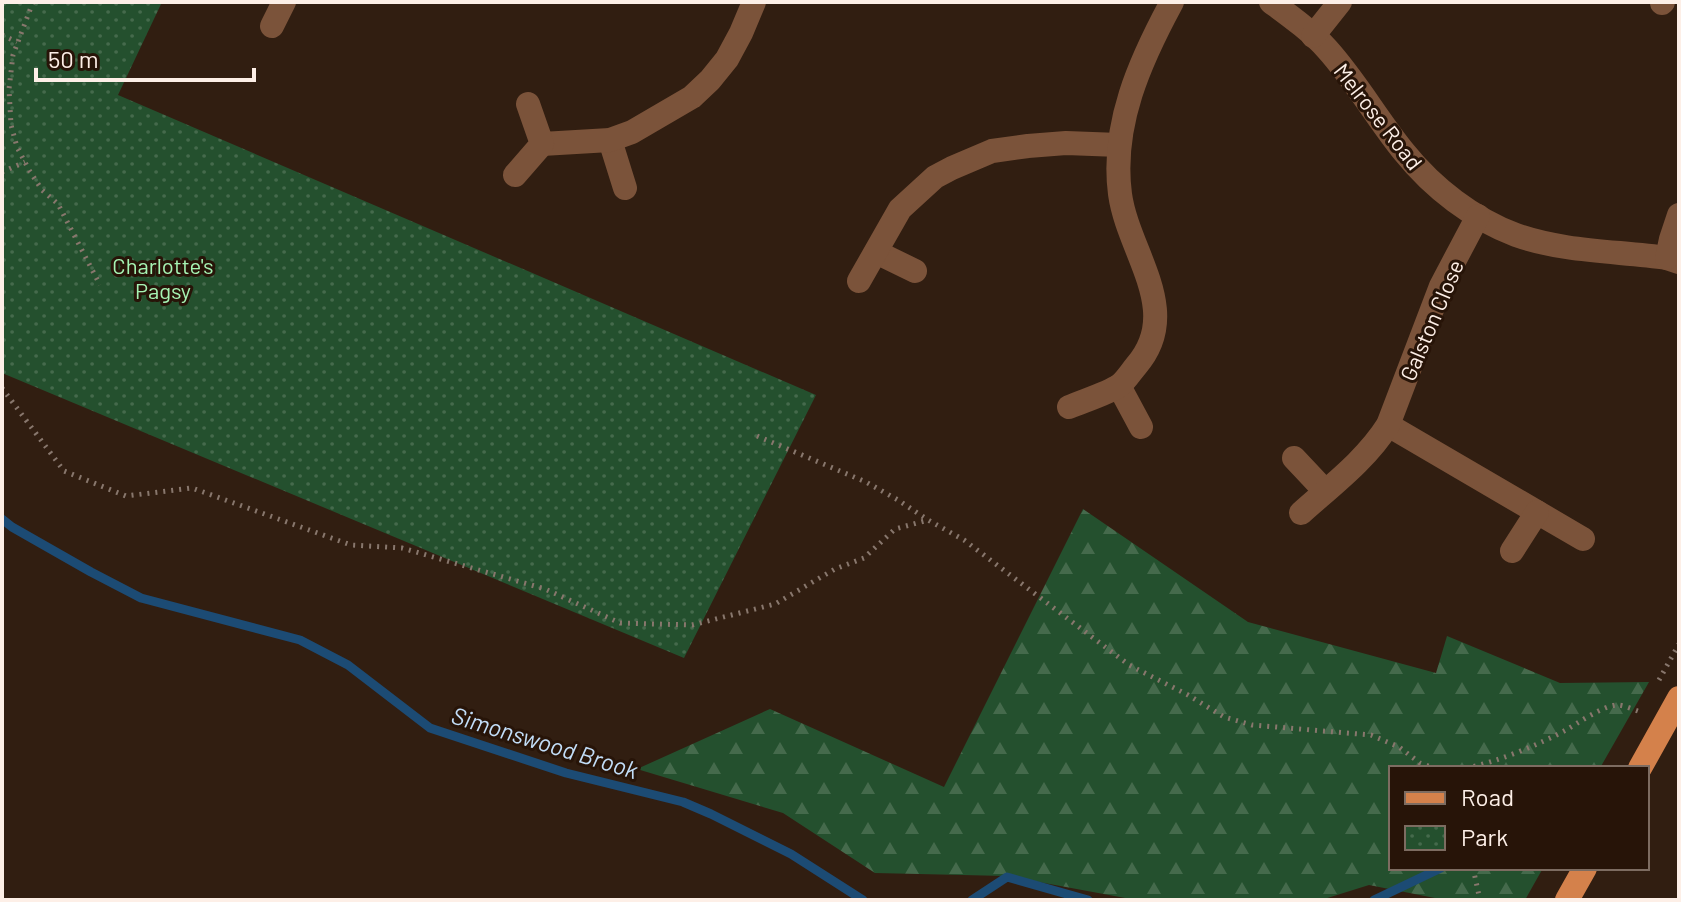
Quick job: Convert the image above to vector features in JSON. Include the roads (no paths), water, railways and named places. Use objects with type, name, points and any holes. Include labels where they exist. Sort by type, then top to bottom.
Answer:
[{"type":"main road","points":[[1641,766],[1679,698]]},
{"type":"main road","points":[[1567,900],[1584,870]]},
{"type":"street","points":[[272,26],[284,2]]},
{"type":"street","points":[[515,175],[542,144],[610,140],[632,132],[692,97],[727,59],[754,2]]},
{"type":"street","points":[[1069,407],[1119,386],[1146,354],[1155,333],[1156,308],[1121,196],[1119,145],[1134,80],[1172,2]]},
{"type":"street","name":"Melrose Road","points":[[1271,2],[1313,36],[1342,66],[1404,153],[1429,179],[1478,216],[1516,235],[1541,242],[1673,260]]},
{"type":"street","points":[[1313,36],[1340,2]]},
{"type":"street","points":[[528,104],[542,144]]},
{"type":"street","points":[[610,140],[625,188]]},
{"type":"street","points":[[859,281],[900,209],[935,177],[952,168],[992,151],[1028,146],[1066,143],[1119,145]]},
{"type":"street","points":[[1673,260],[1671,239],[1679,215]]},
{"type":"street","name":"Galston Close","points":[[1301,513],[1377,443],[1388,425],[1441,286],[1478,216]]},
{"type":"street","points":[[876,252],[915,271]]},
{"type":"street","points":[[1119,386],[1141,427]]},
{"type":"street","points":[[1388,425],[1583,539]]},
{"type":"street","points":[[1294,458],[1325,491]]},
{"type":"street","points":[[1512,551],[1537,512]]},
{"type":"waterway","name":"Simonswood Brook","points":[[2,519],[141,598],[300,640],[348,665],[430,728],[566,773],[683,802],[791,854],[863,900]]},
{"type":"waterway","name":"Simonswood Brook","points":[[1374,900],[1437,870]]},
{"type":"waterway","name":"Simonswood Brook","points":[[972,900],[1007,877],[1088,900]]},
{"type":"park label","name":"Charlotte's Pagsy","points":[[163,278]]}]
